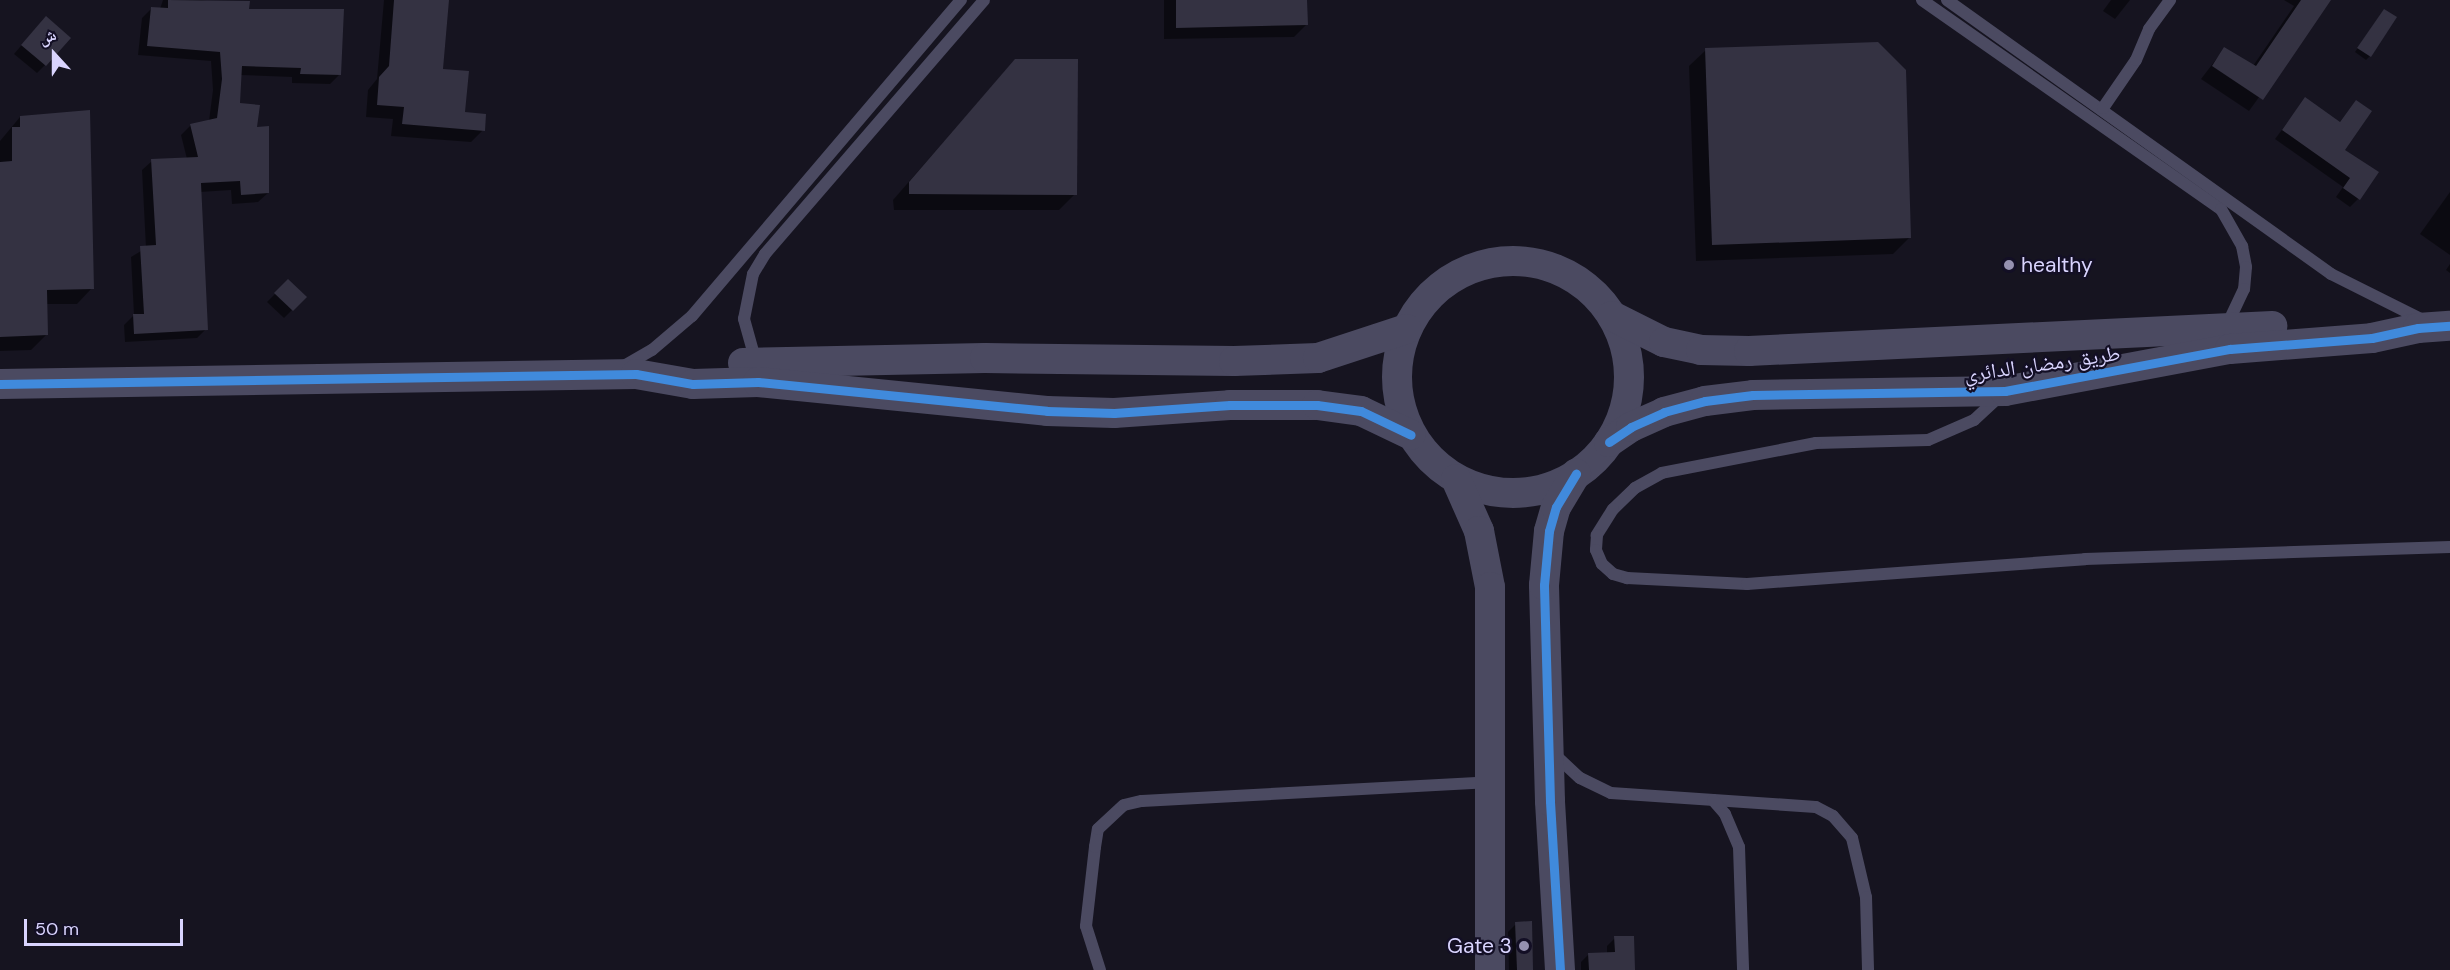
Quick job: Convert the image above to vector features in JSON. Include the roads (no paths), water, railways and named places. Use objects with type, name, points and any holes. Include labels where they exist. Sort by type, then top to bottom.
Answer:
[{"type":"street","points":[[1560,970],[1548,747],[1545,556],[1556,507],[1576,474],[1609,442],[1623,412],[1629,380],[1625,347],[1612,316],[1589,289],[1559,270],[1524,261],[1488,263],[1454,276],[1426,299],[1406,329],[1397,364],[1398,392],[1411,435],[1431,460],[1456,479],[1486,490],[1517,493],[1548,487],[1576,474]]},
{"type":"street","name":"طريق رمضان الدائري","points":[[1612,316],[1664,342],[1701,350],[1749,351],[2368,321],[2436,327]]},
{"type":"street","name":"طريق رمضان الدائري","points":[[1609,442],[1631,426],[1664,412],[1705,401],[1753,395],[2005,391],[2230,349],[2372,338],[2436,327]]},
{"type":"street","points":[[0,384],[605,375],[636,374],[684,364],[986,358],[1234,362],[1318,358],[1406,329]]},
{"type":"street","points":[[636,374],[693,384],[758,382],[1047,411],[1114,413],[1230,405],[1317,405],[1361,411],[1411,435]]},
{"type":"street","points":[[1456,479],[1479,531],[1490,587],[1490,970]]},
{"type":"street","points":[[1472,970],[1476,852],[1490,790]]},
{"type":"street","points":[[1490,790],[1508,860],[1508,970]]},
{"type":"street","points":[[1542,970],[1537,858],[1550,801]]},
{"type":"street","points":[[1550,801],[1568,841],[1578,970]]},
{"type":"lane","points":[[605,375],[652,350],[692,316],[961,0]]},
{"type":"lane","points":[[756,363],[744,319],[753,274],[765,254],[984,0]]},
{"type":"lane","points":[[1922,0],[2221,209],[2242,246],[2246,267],[2237,310],[2225,328]]},
{"type":"lane","points":[[1947,0],[2103,108],[2331,274],[2384,304],[2436,327]]},
{"type":"lane","points":[[2103,108],[2136,60],[2149,29],[2170,0]]},
{"type":"lane","points":[[2005,391],[1974,420],[1928,440],[1816,443],[1662,473],[1635,488],[1613,509],[1597,535],[1596,550],[1602,564],[1613,574],[1627,578],[1747,584],[2085,559],[2450,547]]},
{"type":"lane","points":[[1548,747],[1580,778],[1611,793],[1816,807],[1833,816],[1852,838],[1866,897],[1868,970]]},
{"type":"lane","points":[[1100,970],[1086,926],[1095,847],[1098,828],[1124,805],[1142,801],[1490,790]]},
{"type":"lane","points":[[1713,800],[1725,814],[1739,847],[1743,970]]},
{"type":"place","name":"healthy","points":[[2009,265]]},
{"type":"place","name":"Gate 3","points":[[1524,946]]}]
